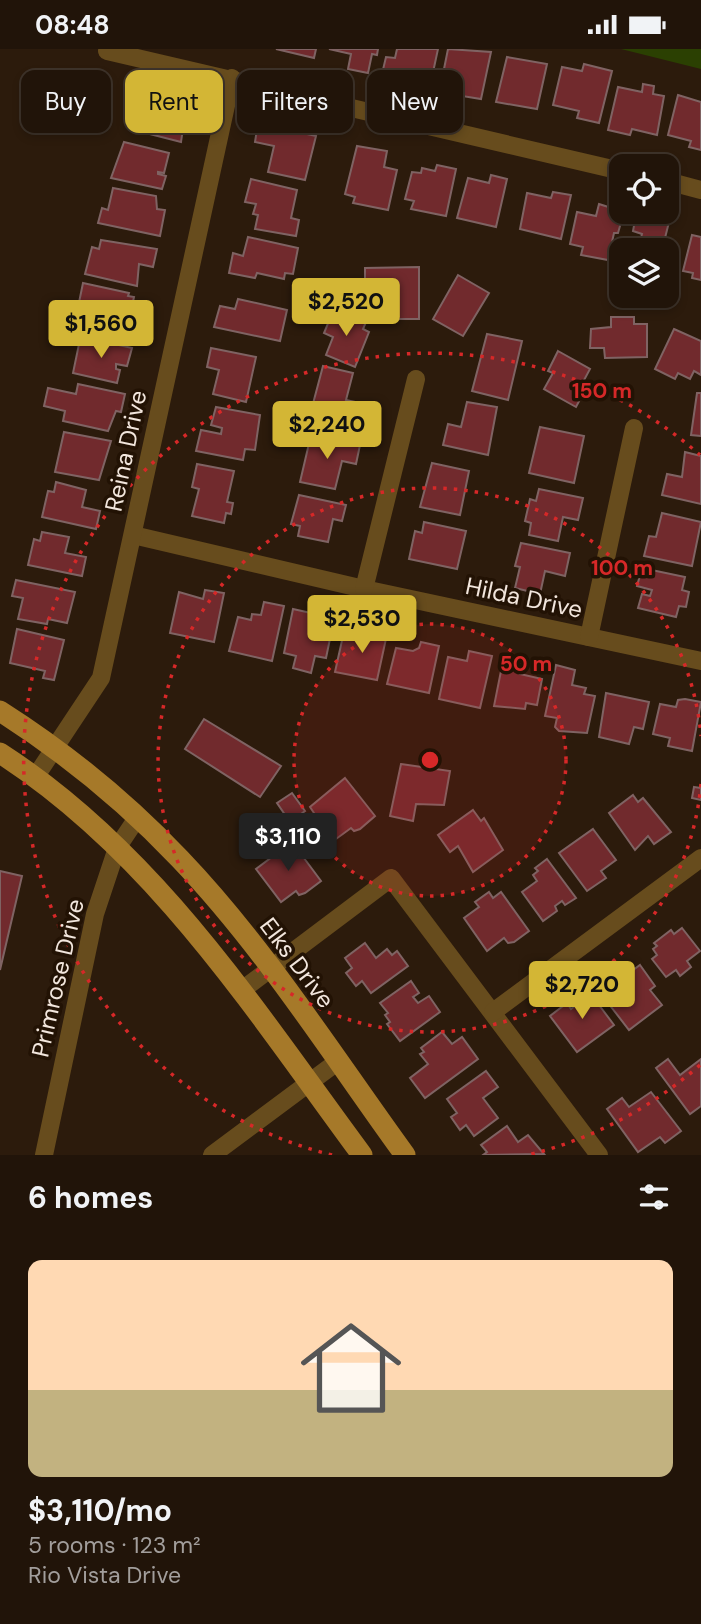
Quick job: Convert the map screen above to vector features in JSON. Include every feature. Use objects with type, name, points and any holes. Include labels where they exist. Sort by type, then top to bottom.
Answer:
[{"type":"main road","name":"Elks Drive","points":[[0,711],[57,748],[137,818],[217,901],[270,969],[405,1155]]},
{"type":"main road","points":[[0,753],[36,776],[155,883],[242,991],[362,1155]]},
{"type":"street","points":[[107,51],[232,78],[609,168]]},
{"type":"street","name":"Reina Drive","points":[[36,776],[101,678],[232,78]]},
{"type":"street","points":[[679,184],[701,190]]},
{"type":"street","points":[[364,589],[416,379]]},
{"type":"street","points":[[589,637],[634,428]]},
{"type":"street","name":"Hilda Drive","points":[[133,535],[364,589],[701,661]]},
{"type":"street","name":"Primrose Drive","points":[[44,1155],[95,913],[117,848],[137,818]]},
{"type":"street","points":[[494,1012],[701,858]]},
{"type":"street","points":[[242,991],[391,878],[599,1155]]},
{"type":"street","points":[[212,1155],[337,1062]]},
{"type":"green space","points":[[621,49],[701,49],[701,69]]},
{"type":"building","points":[[276,49],[316,49],[314,58]]},
{"type":"building","points":[[329,49],[378,49],[377,55],[372,54],[367,73],[348,69],[351,54]]},
{"type":"building","points":[[397,49],[438,49],[434,70],[383,70],[386,57],[395,58]]},
{"type":"building","points":[[448,49],[491,52],[481,99],[463,96],[463,70],[444,70]]},
{"type":"building","points":[[507,57],[547,64],[537,109],[496,102]]},
{"type":"building","points":[[584,64],[612,71],[599,123],[577,118],[579,111],[553,105],[562,67],[582,71]]},
{"type":"building","points":[[643,84],[654,86],[653,94],[664,96],[657,135],[632,129],[630,135],[608,130],[618,87],[642,92]]},
{"type":"building","points":[[678,95],[701,102],[701,150],[689,147],[691,141],[668,135]]},
{"type":"building","points":[[146,133],[182,133],[181,142]]},
{"type":"building","points":[[256,133],[303,133],[316,136],[305,180],[268,172],[274,146],[255,142]]},
{"type":"building","points":[[124,142],[169,153],[164,173],[158,172],[166,176],[162,189],[111,178]]},
{"type":"building","points":[[357,146],[387,151],[384,167],[397,170],[388,210],[353,203],[355,197],[345,194]]},
{"type":"building","points":[[437,165],[456,169],[446,216],[411,209],[414,201],[405,199],[412,172],[421,173],[422,168],[435,171]]},
{"type":"building","points":[[491,175],[507,179],[496,227],[457,218],[468,178],[489,183]]},
{"type":"building","points":[[251,179],[297,190],[291,218],[299,220],[296,236],[255,229],[258,215],[253,214],[256,204],[245,202]]},
{"type":"building","points":[[113,188],[156,196],[157,209],[165,210],[160,236],[98,223],[102,208],[108,210]]},
{"type":"building","points":[[553,192],[571,195],[561,239],[520,229],[527,193],[551,198]]},
{"type":"building","points":[[599,204],[609,207],[609,224],[621,224],[618,233],[609,238],[608,260],[581,255],[583,247],[570,244],[577,212],[596,216]]},
{"type":"building","points":[[634,224],[668,224],[665,238],[641,238],[642,234],[633,231]]},
{"type":"building","points":[[692,235],[701,237],[701,280],[692,278],[693,273],[683,271]]},
{"type":"building","points":[[248,237],[298,248],[293,274],[285,273],[284,279],[257,273],[255,278],[229,273],[233,253],[243,256]]},
{"type":"building","points":[[101,240],[157,249],[153,267],[139,264],[137,286],[85,274],[92,247],[99,249]]},
{"type":"building","points":[[419,267],[419,319],[398,319],[398,298],[365,299],[365,268]]},
{"type":"building","points":[[458,275],[489,293],[463,336],[433,319]]},
{"type":"building","points":[[83,283],[129,293],[128,296],[134,297],[132,306],[140,307],[134,336],[75,322]]},
{"type":"building","points":[[238,299],[287,310],[280,341],[214,327],[220,306],[235,309]]},
{"type":"building","points":[[334,309],[366,322],[363,329],[369,332],[355,367],[326,355],[333,337],[324,333]]},
{"type":"building","points":[[611,317],[634,317],[634,324],[647,324],[647,357],[605,358],[604,348],[590,348],[591,329],[611,327]]},
{"type":"building","points":[[674,329],[701,341],[701,375],[694,371],[690,379],[678,373],[675,379],[655,369]]},
{"type":"building","points":[[487,334],[522,341],[508,400],[472,391]]},
{"type":"building","points":[[88,338],[132,348],[127,366],[116,364],[116,369],[120,370],[117,383],[73,373],[79,344],[86,345]]},
{"type":"building","points":[[211,348],[256,357],[246,402],[213,394],[219,370],[207,367]]},
{"type":"building","points":[[558,351],[590,369],[582,384],[578,382],[575,387],[584,392],[576,407],[544,389],[553,373],[548,371]]},
{"type":"building","points":[[323,366],[353,373],[346,400],[360,403],[354,425],[310,415]]},
{"type":"building","points":[[78,384],[125,394],[121,412],[116,411],[108,431],[63,421],[65,411],[44,406],[48,388],[76,394]]},
{"type":"building","points":[[697,393],[701,393],[701,436],[691,435]]},
{"type":"building","points":[[467,402],[497,407],[488,455],[443,445],[448,424],[461,427]]},
{"type":"building","points":[[216,407],[260,415],[255,450],[245,449],[243,460],[196,451],[201,430],[221,434],[222,428],[211,425]]},
{"type":"building","points":[[540,427],[584,436],[574,483],[529,473]]},
{"type":"building","points":[[64,432],[111,441],[99,480],[55,472]]},
{"type":"building","points":[[311,435],[360,445],[356,464],[342,461],[335,489],[300,482]]},
{"type":"building","points":[[685,452],[701,456],[701,504],[662,495],[667,474],[682,477]]},
{"type":"building","points":[[432,463],[469,471],[460,515],[420,507]]},
{"type":"building","points":[[197,464],[234,471],[227,502],[233,503],[231,514],[226,513],[224,523],[192,516],[199,489],[192,487]]},
{"type":"building","points":[[56,482],[86,490],[82,507],[100,511],[96,529],[42,517],[48,491],[54,492]]},
{"type":"building","points":[[539,489],[583,498],[578,520],[563,517],[558,541],[529,535],[531,523],[525,521],[530,499],[536,501]]},
{"type":"building","points":[[299,495],[346,505],[342,521],[333,519],[328,542],[298,536],[300,526],[291,524]]},
{"type":"building","points":[[662,513],[701,522],[692,566],[644,556],[649,536],[656,537]]},
{"type":"building","points":[[424,522],[466,531],[457,569],[409,559],[415,531],[422,533]]},
{"type":"building","points":[[42,532],[69,537],[65,553],[86,557],[82,576],[28,565],[34,539],[40,541]]},
{"type":"building","points":[[521,543],[570,553],[565,576],[545,571],[540,594],[515,588],[520,567],[515,566]]},
{"type":"building","points":[[642,568],[685,577],[682,590],[689,592],[686,607],[679,606],[676,617],[638,608],[642,594],[650,596],[652,590],[637,586]]},
{"type":"building","points":[[16,580],[75,592],[67,623],[48,619],[47,624],[18,619],[23,598],[12,596]]},
{"type":"building","points":[[205,590],[224,593],[214,642],[170,633],[179,592],[203,599]]},
{"type":"building","points":[[264,602],[284,606],[272,661],[229,651],[238,617],[251,620],[252,614],[261,615]]},
{"type":"building","points":[[293,609],[311,613],[310,619],[322,622],[321,627],[332,629],[326,658],[315,656],[311,673],[293,668],[296,656],[284,653]]},
{"type":"building","points":[[17,629],[64,640],[54,680],[43,678],[45,671],[10,663]]},
{"type":"building","points":[[369,630],[387,634],[377,680],[335,672],[343,636],[360,639],[360,636],[368,637]]},
{"type":"building","points":[[421,642],[439,646],[429,693],[387,684],[396,648],[413,651],[419,648]]},
{"type":"building","points":[[469,651],[492,656],[480,708],[439,699],[448,657],[467,661]]},
{"type":"building","points":[[503,661],[522,664],[520,674],[542,679],[537,705],[526,703],[525,709],[494,706]]},
{"type":"building","points":[[556,665],[575,670],[572,685],[586,688],[584,694],[595,696],[587,733],[559,731],[555,727],[557,718],[545,716]]},
{"type":"building","points":[[606,693],[649,702],[643,729],[634,727],[629,744],[599,737]]},
{"type":"building","points":[[678,700],[701,702],[692,751],[668,746],[670,738],[653,734],[660,704],[676,707]]},
{"type":"building","points":[[204,719],[281,766],[260,797],[185,749]]},
{"type":"building","points":[[401,764],[450,771],[444,805],[416,804],[413,821],[390,816]]},
{"type":"building","points":[[345,778],[375,816],[360,829],[354,831],[351,828],[336,839],[330,832],[333,838],[317,850],[298,825],[314,813],[310,807]]},
{"type":"building","points":[[694,787],[701,788],[701,800],[692,798]]},
{"type":"building","points":[[292,793],[305,811],[290,822],[277,803]]},
{"type":"building","points":[[633,795],[638,802],[643,798],[671,832],[654,844],[648,836],[635,850],[609,813]]},
{"type":"building","points":[[473,810],[481,821],[484,818],[503,850],[473,872],[458,846],[450,852],[438,835]]},
{"type":"building","points":[[593,829],[616,860],[601,871],[606,878],[587,891],[559,853]]},
{"type":"building","points":[[292,842],[321,881],[305,893],[299,895],[296,891],[281,902],[256,869]]},
{"type":"building","points":[[547,859],[576,898],[565,905],[562,901],[555,906],[557,911],[543,921],[522,892],[537,881],[533,875],[538,871],[535,868]]},
{"type":"building","points":[[0,871],[22,876],[0,970]]},
{"type":"building","points":[[489,892],[493,898],[501,892],[529,931],[514,942],[508,943],[504,938],[487,951],[464,918],[479,907],[475,902]]},
{"type":"building","points":[[682,928],[700,951],[687,961],[691,967],[680,976],[676,970],[666,977],[652,959],[657,955],[653,949],[657,946],[654,943],[671,930],[674,934]]},
{"type":"building","points":[[365,943],[376,958],[387,949],[392,955],[397,951],[408,966],[371,993],[362,981],[356,986],[346,973],[352,968],[345,958]]},
{"type":"building","points":[[640,965],[655,986],[650,990],[662,1005],[629,1030],[605,999],[629,981],[625,976]]},
{"type":"building","points":[[411,981],[419,993],[413,997],[418,1003],[429,996],[440,1012],[400,1041],[387,1024],[390,1022],[385,1015],[388,1013],[380,1003]]},
{"type":"building","points":[[587,989],[614,1025],[577,1052],[550,1016],[567,1003],[571,1009],[581,1001],[578,996]]},
{"type":"building","points":[[442,1032],[452,1044],[462,1037],[478,1059],[425,1098],[410,1078],[428,1064],[420,1054],[424,1052],[421,1048]]},
{"type":"building","points":[[668,1059],[680,1075],[701,1059],[701,1106],[690,1114],[656,1068]]},
{"type":"building","points":[[486,1071],[498,1087],[483,1098],[498,1118],[474,1136],[466,1125],[460,1130],[451,1117],[457,1113],[447,1099]]},
{"type":"building","points":[[651,1092],[681,1131],[665,1143],[660,1137],[638,1152],[607,1109],[622,1098],[629,1107]]},
{"type":"building","points":[[507,1126],[518,1142],[528,1135],[544,1154],[483,1155],[487,1152],[481,1145]]}]
